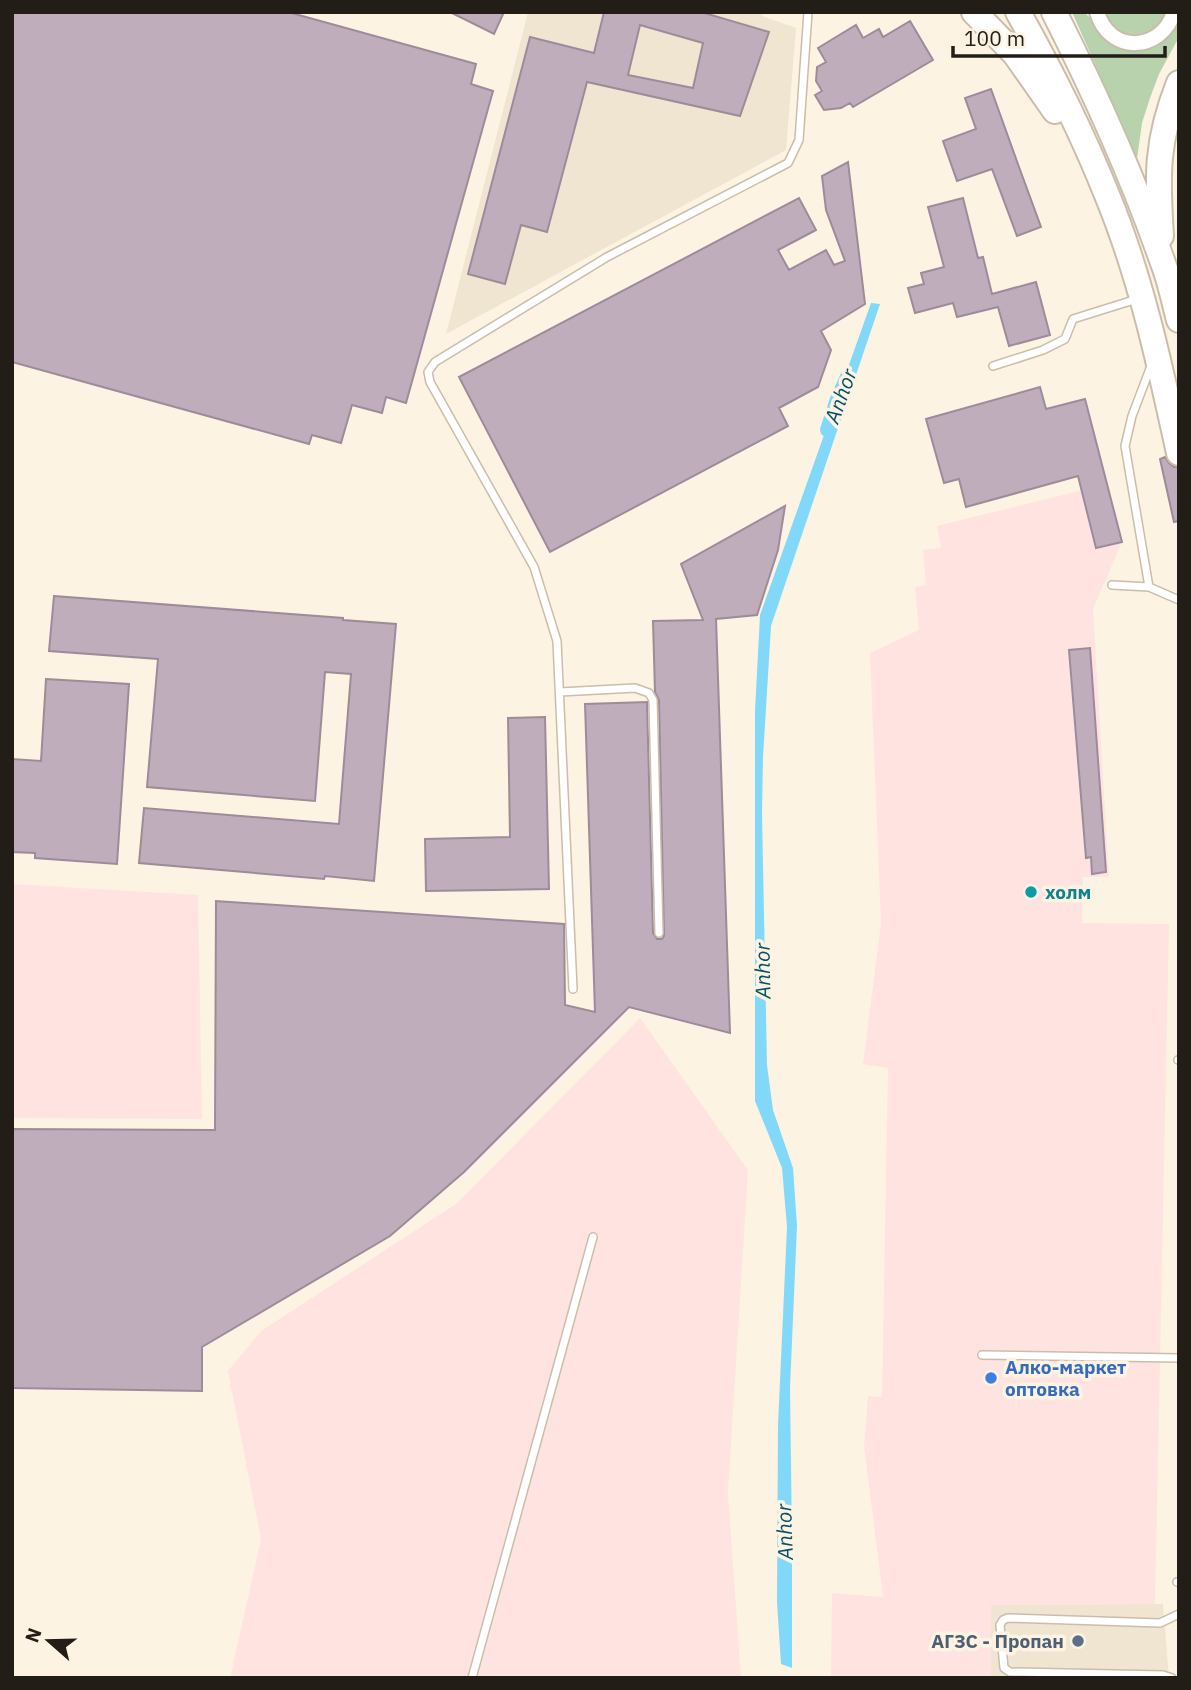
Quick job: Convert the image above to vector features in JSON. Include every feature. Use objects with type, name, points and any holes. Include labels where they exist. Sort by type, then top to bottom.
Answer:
[{"type":"highway","points":[[974,12],[1015,54],[1039,86],[1107,195]]},
{"type":"highway","points":[[1018,12],[1054,78],[1107,195],[1141,298],[1179,453]]},
{"type":"highway","points":[[1054,12],[1168,264]]},
{"type":"highway","points":[[1179,83],[1164,126],[1158,168],[1158,189],[1168,264],[1179,320]]},
{"type":"street","points":[[1097,12],[1109,33],[1126,42],[1139,43],[1162,33],[1174,12]]},
{"type":"lane","points":[[573,989],[557,641],[534,567],[430,382],[428,372],[435,362],[607,257],[788,163],[799,141],[808,12]]},
{"type":"lane","points":[[993,366],[1043,350],[1065,339],[1073,319],[1141,298]]},
{"type":"lane","points":[[1149,587],[1125,446],[1132,415],[1156,356]]},
{"type":"lane","points":[[1112,585],[1149,587],[1179,600]]},
{"type":"lane","points":[[560,692],[635,688],[649,693],[653,700],[659,933]]},
{"type":"lane","points":[[472,1678],[593,1237]]},
{"type":"lane","points":[[982,1355],[1179,1358]]},
{"type":"lane","points":[[1171,1678],[1163,1675],[1010,1672],[1004,1668],[1000,1625],[1008,1618],[1160,1623],[1179,1614]]},
{"type":"shaded area","points":[[528,12],[762,12],[762,16],[796,28],[786,150],[446,334]]},
{"type":"shaded area","points":[[1107,484],[1122,542],[1093,609],[1109,877],[1083,877],[1082,923],[1169,924],[1155,1604],[991,1605],[991,1678],[831,1678],[832,1593],[883,1597],[864,1447],[868,1396],[882,1397],[888,1068],[863,1064],[881,923],[870,653],[919,630],[915,587],[926,585],[923,550],[941,548],[937,526]]},
{"type":"shaded area","points":[[12,884],[198,895],[202,1119],[12,1118]]},
{"type":"shaded area","points":[[640,1018],[748,1170],[728,1493],[741,1678],[230,1678],[261,1539],[228,1371],[261,1331],[456,1204]]},
{"type":"shaded area","name":"АГЗС - Пропан","points":[[1163,1604],[1169,1678],[991,1678],[990,1605]]},
{"type":"green space","points":[[1072,12],[1084,12],[1096,24],[1133,48],[1179,12],[1179,37],[1159,74],[1150,98],[1142,123],[1137,159]]},
{"type":"green space","points":[[1103,12],[1169,12],[1151,35],[1134,37],[1117,32]]},
{"type":"water","points":[[871,303],[880,304],[771,626],[763,757],[767,1065],[773,1110],[793,1168],[797,1226],[790,1388],[792,1668],[781,1664],[777,1602],[778,1425],[787,1227],[782,1168],[755,1101],[755,711],[760,615]]},
{"type":"building","points":[[12,12],[288,12],[476,64],[471,84],[493,91],[406,403],[386,397],[382,413],[352,405],[341,443],[312,435],[309,444],[12,362]]},
{"type":"building","points":[[450,12],[504,12],[494,34]]},
{"type":"building","points":[[604,12],[701,12],[769,32],[740,116],[587,82],[547,232],[521,225],[505,284],[468,274],[530,37],[594,53]],"holes":[[[640,25],[703,43],[693,88],[628,75]]]},
{"type":"building","points":[[910,21],[933,60],[853,107],[850,103],[841,108],[824,110],[815,95],[822,91],[816,81],[817,67],[826,62],[818,48],[856,25],[863,38],[879,29],[883,37]]},
{"type":"building","points":[[991,89],[1041,227],[1017,236],[992,169],[957,181],[943,141],[976,129],[965,98]]},
{"type":"building","points":[[848,162],[865,304],[821,331],[831,350],[818,387],[779,408],[788,426],[550,552],[459,377],[799,198],[816,230],[778,250],[789,270],[826,250],[834,265],[845,261],[826,210],[822,176]]},
{"type":"building","points":[[963,198],[978,258],[983,257],[992,294],[1036,282],[1050,335],[1009,346],[998,307],[957,317],[953,303],[915,313],[908,288],[924,284],[921,273],[944,267],[928,207]]},
{"type":"building","points":[[1040,387],[1046,409],[1085,399],[1122,542],[1096,548],[1078,476],[966,507],[959,479],[944,483],[926,419]]},
{"type":"building","points":[[1165,457],[1174,467],[1179,467],[1179,521],[1174,522],[1160,459]]},
{"type":"building","points":[[785,506],[778,550],[757,615],[716,619],[730,1033],[629,1007],[464,1172],[390,1236],[202,1347],[202,1391],[12,1388],[12,1129],[215,1130],[216,901],[564,924],[565,1005],[595,1012],[585,704],[647,702],[653,933],[657,939],[662,939],[659,700],[655,692],[653,621],[703,620],[681,564]]},
{"type":"building","points":[[54,596],[396,624],[374,881],[139,863],[144,808],[339,824],[351,674],[325,672],[315,801],[147,787],[158,659],[49,651]]},
{"type":"building","points":[[1090,648],[1106,872],[1092,874],[1091,857],[1086,858],[1069,650]]},
{"type":"building","points":[[46,679],[129,684],[117,864],[35,858],[35,853],[12,852],[12,759],[41,761]]},
{"type":"building","points":[[545,717],[549,889],[426,891],[425,839],[510,837],[508,718]]},
{"type":"waterway","name":"Anhor","points":[[827,430],[847,377]]},
{"type":"place","name":"холм","points":[[1031,892]]},
{"type":"place","name":"Алко-маркет оптовка","points":[[991,1378]]},
{"type":"place","name":"АГЗС - Пропан","points":[[1078,1641]]}]
